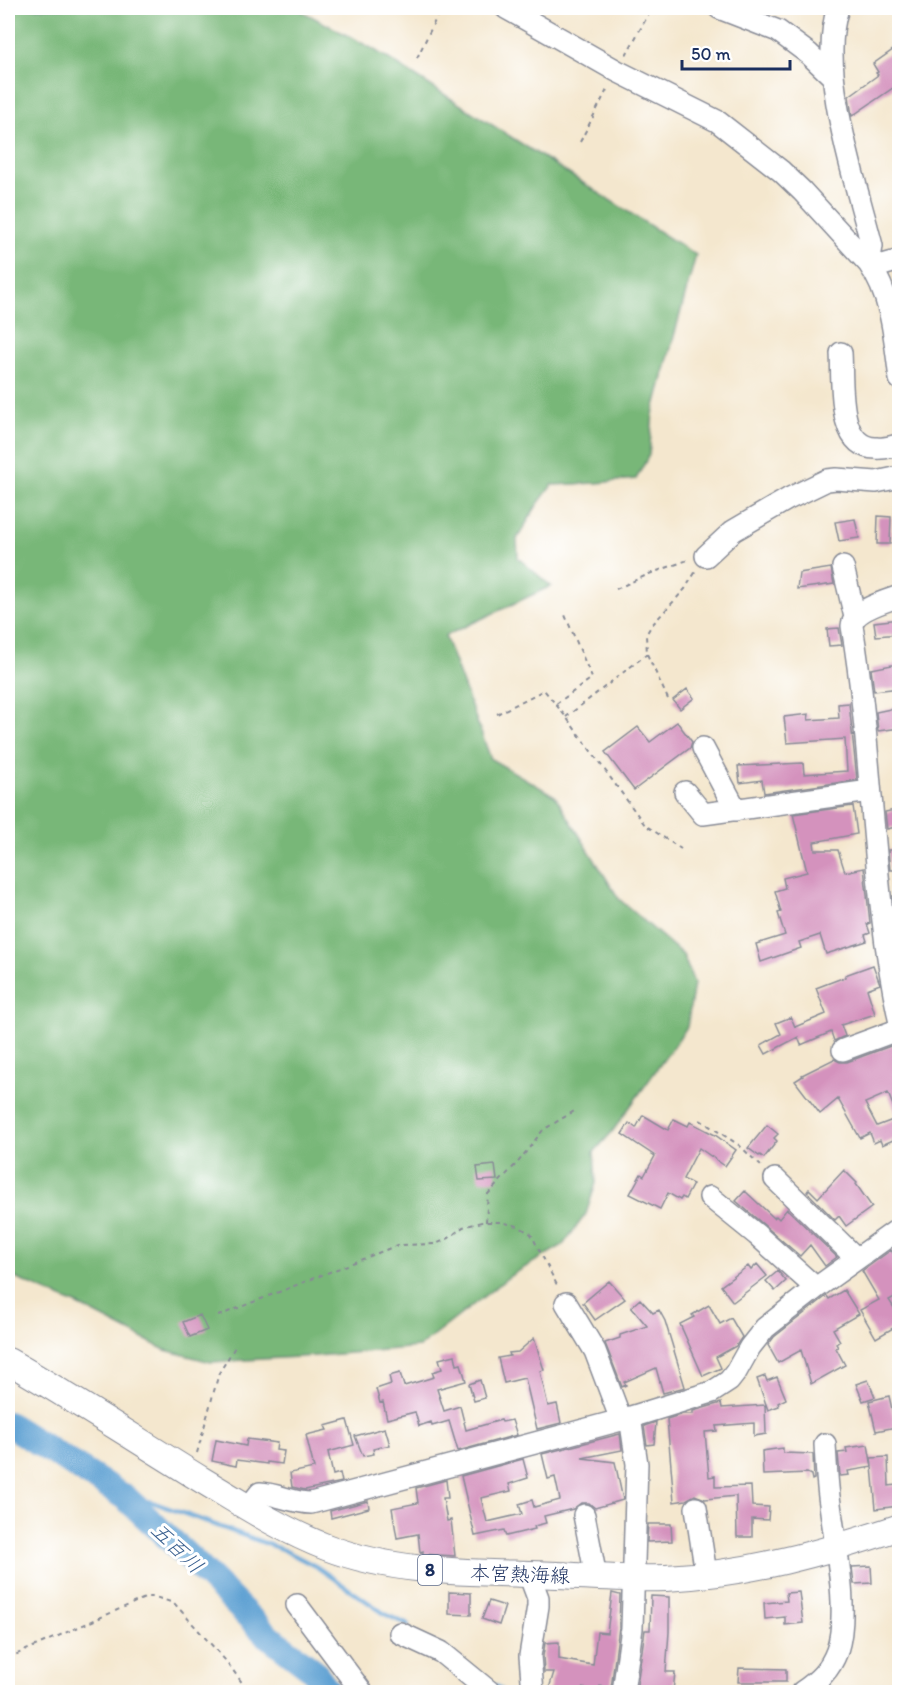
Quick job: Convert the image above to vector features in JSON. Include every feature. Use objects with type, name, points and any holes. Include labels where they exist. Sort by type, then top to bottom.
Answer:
[{"type":"main road","name":"本宮熱海線","points":[[8,1361],[248,1508],[304,1537],[354,1557],[424,1570],[664,1578],[774,1564],[837,1548],[900,1527]]},
{"type":"street","points":[[506,8],[617,71],[717,121],[781,171],[870,266],[885,293],[900,379]]},
{"type":"street","points":[[719,8],[778,31],[810,54],[832,76]]},
{"type":"street","points":[[838,8],[833,31],[832,76],[872,246],[870,266]]},
{"type":"street","points":[[870,266],[900,260]]},
{"type":"street","points":[[841,353],[844,410],[847,425],[852,434],[858,442],[866,446],[876,448],[900,445]]},
{"type":"street","points":[[706,556],[733,531],[788,499],[827,480],[876,482],[900,477]]},
{"type":"street","points":[[843,567],[855,616]]},
{"type":"street","points":[[900,596],[871,607],[852,620],[889,960],[900,1023]]},
{"type":"street","points":[[703,748],[736,810]]},
{"type":"street","points":[[685,792],[704,814],[870,791]]},
{"type":"street","points":[[843,1050],[900,1029]]},
{"type":"street","points":[[775,1179],[856,1257]]},
{"type":"street","points":[[710,1197],[757,1234],[816,1288]]},
{"type":"street","points":[[248,1508],[260,1493],[299,1503],[311,1503],[625,1419],[712,1392],[723,1386],[736,1372],[750,1347],[765,1328],[856,1257],[900,1228]]},
{"type":"street","points":[[566,1303],[595,1351],[625,1419],[637,1464],[632,1628],[623,1692]]},
{"type":"street","points":[[802,1692],[818,1681],[830,1667],[837,1649],[840,1631],[841,1597],[837,1548],[829,1503],[825,1444]]},
{"type":"street","points":[[696,1508],[706,1574]]},
{"type":"street","points":[[584,1515],[596,1577]]},
{"type":"street","points":[[529,1574],[538,1598],[530,1656],[532,1692]]},
{"type":"street","points":[[297,1605],[362,1692]]},
{"type":"street","points":[[400,1633],[441,1652],[490,1692]]},
{"type":"path","points":[[417,58],[441,8]]},
{"type":"path","points":[[616,590],[681,561],[706,556]]},
{"type":"path","points":[[668,699],[647,654],[646,635],[651,626],[685,589],[706,556]]},
{"type":"path","points":[[556,704],[592,678],[565,615]]},
{"type":"path","points":[[566,717],[647,654]]},
{"type":"path","points":[[497,714],[544,690],[645,825],[681,849]]},
{"type":"path","points":[[486,1222],[488,1194],[519,1161],[543,1130],[576,1110]]},
{"type":"path","points":[[700,1120],[739,1145],[775,1179]]},
{"type":"path","points":[[218,1316],[398,1245],[436,1244],[449,1238],[463,1227],[500,1221],[518,1226],[531,1234],[566,1303]]},
{"type":"path","points":[[191,1473],[219,1373],[235,1347]]},
{"type":"path","points":[[8,1658],[147,1598],[155,1597],[174,1603],[226,1661],[249,1692]]},
{"type":"green space","points":[[8,8],[296,8],[373,49],[696,255],[653,414],[649,455],[636,479],[552,485],[517,539],[518,558],[551,586],[445,636],[491,759],[555,796],[619,899],[683,955],[694,983],[687,1027],[612,1132],[594,1152],[596,1183],[586,1214],[563,1245],[510,1276],[419,1347],[211,1362],[165,1350],[78,1305],[8,1275]]},
{"type":"building","points":[[900,45],[900,83],[852,116],[849,96],[878,75],[873,64]]},
{"type":"building","points":[[878,516],[891,517],[890,544],[877,544]]},
{"type":"building","points":[[855,519],[859,538],[839,541],[835,522]]},
{"type":"building","points":[[831,568],[834,584],[797,589],[799,573]]},
{"type":"building","points":[[900,619],[900,634],[876,636],[874,622]]},
{"type":"building","points":[[839,628],[842,645],[829,646],[827,629]]},
{"type":"building","points":[[897,664],[900,666],[900,688],[874,691],[871,669]]},
{"type":"building","points":[[687,689],[694,698],[680,709],[673,700]]},
{"type":"building","points":[[849,703],[857,780],[764,793],[762,780],[740,783],[738,766],[803,763],[804,774],[847,771],[845,739],[787,743],[784,717],[809,714],[808,720],[839,718],[838,704]]},
{"type":"building","points":[[900,707],[900,728],[878,731],[876,712]]},
{"type":"building","points":[[677,722],[692,742],[690,748],[634,790],[605,752],[638,727],[650,742]]},
{"type":"building","points":[[853,806],[857,834],[814,842],[815,850],[838,850],[845,872],[864,868],[870,923],[867,924],[870,933],[865,935],[867,941],[826,954],[820,935],[799,942],[801,948],[761,962],[756,944],[785,935],[778,913],[781,912],[775,891],[785,888],[783,878],[807,872],[793,814]]},
{"type":"building","points":[[900,809],[900,826],[887,829],[885,812]]},
{"type":"building","points":[[888,850],[900,850],[900,870],[890,870]]},
{"type":"building","points":[[893,896],[900,896],[900,918],[896,918]]},
{"type":"building","points":[[873,965],[880,984],[867,989],[875,1014],[841,1025],[845,1036],[834,1041],[831,1032],[801,1045],[798,1037],[766,1054],[761,1045],[781,1034],[776,1023],[791,1017],[795,1027],[826,1014],[816,988]]},
{"type":"building","points":[[896,1044],[900,1054],[900,1137],[882,1145],[880,1140],[874,1143],[870,1133],[860,1138],[838,1099],[820,1114],[795,1081],[834,1059],[847,1062]],"holes":[[[888,1093],[898,1118],[877,1126],[865,1103]]]},
{"type":"building","points":[[643,1115],[668,1130],[674,1119],[688,1126],[690,1122],[715,1135],[736,1150],[725,1166],[699,1148],[683,1179],[693,1184],[685,1199],[682,1197],[680,1200],[668,1193],[660,1209],[630,1194],[641,1174],[644,1176],[655,1156],[622,1134],[629,1123],[636,1128]]},
{"type":"building","points":[[767,1125],[778,1134],[774,1138],[777,1141],[764,1158],[748,1148]]},
{"type":"building","points":[[495,1165],[497,1180],[479,1181],[477,1167]]},
{"type":"building","points":[[844,1170],[857,1183],[872,1207],[846,1226],[839,1216],[835,1220],[807,1192],[809,1189],[818,1198]]},
{"type":"building","points":[[745,1191],[774,1218],[776,1216],[779,1219],[787,1209],[837,1257],[825,1266],[810,1245],[800,1256],[736,1201]]},
{"type":"building","points":[[891,1250],[900,1263],[900,1294],[889,1300],[900,1317],[900,1324],[876,1338],[860,1310],[879,1300],[862,1271]]},
{"type":"building","points":[[757,1264],[767,1276],[733,1302],[721,1286],[748,1266],[751,1270]]},
{"type":"building","points":[[778,1271],[786,1281],[775,1291],[766,1281]]},
{"type":"building","points":[[609,1281],[625,1299],[595,1320],[583,1303]]},
{"type":"building","points":[[844,1290],[859,1314],[833,1329],[840,1341],[836,1344],[838,1347],[836,1348],[845,1365],[811,1384],[801,1350],[778,1363],[768,1345],[774,1337],[824,1298],[827,1296],[829,1299]]},
{"type":"building","points":[[640,1299],[653,1313],[659,1310],[665,1321],[685,1387],[663,1393],[656,1368],[624,1382],[626,1385],[622,1387],[605,1343],[647,1326],[631,1307]]},
{"type":"building","points":[[709,1305],[720,1324],[731,1318],[742,1337],[736,1346],[716,1357],[721,1368],[703,1376],[680,1324],[694,1317],[692,1315]]},
{"type":"building","points":[[200,1315],[207,1330],[190,1337],[183,1322]]},
{"type":"building","points":[[534,1338],[544,1370],[540,1371],[548,1406],[557,1404],[561,1423],[537,1429],[525,1378],[504,1383],[498,1358],[518,1352]]},
{"type":"building","points":[[455,1355],[457,1365],[461,1364],[466,1381],[437,1389],[444,1411],[460,1406],[466,1430],[501,1420],[502,1422],[512,1420],[517,1435],[458,1451],[449,1421],[432,1426],[431,1422],[419,1426],[415,1412],[387,1419],[383,1402],[380,1403],[376,1389],[391,1384],[389,1376],[400,1373],[404,1386],[434,1377],[432,1372],[442,1369],[439,1359]]},
{"type":"building","points":[[765,1376],[767,1381],[777,1377],[786,1399],[778,1403],[779,1406],[768,1410],[757,1379]]},
{"type":"building","points":[[480,1380],[485,1398],[474,1401],[469,1384]]},
{"type":"building","points":[[868,1380],[875,1397],[863,1401],[856,1384]]},
{"type":"building","points":[[889,1396],[896,1427],[876,1431],[869,1401]]},
{"type":"building","points":[[721,1403],[722,1408],[765,1405],[766,1434],[754,1436],[754,1423],[716,1426],[717,1431],[705,1432],[709,1477],[715,1476],[715,1487],[751,1486],[752,1506],[769,1507],[768,1520],[752,1519],[752,1537],[737,1537],[736,1496],[705,1499],[695,1495],[686,1500],[674,1502],[667,1419],[683,1414],[693,1414],[693,1411]]},
{"type":"building","points":[[347,1420],[354,1445],[328,1452],[333,1475],[340,1473],[342,1482],[305,1490],[292,1487],[290,1473],[314,1468],[306,1435],[327,1430],[325,1426]]},
{"type":"building","points":[[656,1422],[654,1444],[647,1445],[644,1426]]},
{"type":"building","points":[[385,1428],[390,1445],[373,1449],[374,1454],[363,1456],[355,1436]]},
{"type":"building","points":[[620,1434],[622,1450],[582,1458],[615,1462],[623,1500],[595,1508],[589,1503],[581,1503],[573,1509],[544,1516],[546,1523],[534,1526],[535,1529],[506,1536],[504,1530],[475,1536],[461,1476],[523,1459],[528,1478],[509,1484],[511,1491],[481,1498],[487,1522],[522,1514],[519,1504],[532,1500],[534,1507],[560,1500],[555,1477],[548,1479],[542,1454]]},
{"type":"building","points":[[247,1439],[277,1443],[276,1450],[284,1451],[282,1464],[237,1460],[236,1466],[212,1461],[216,1440],[246,1446]]},
{"type":"building","points":[[868,1445],[872,1467],[848,1471],[849,1475],[840,1476],[838,1453],[847,1452],[846,1448]]},
{"type":"building","points":[[783,1448],[783,1453],[813,1454],[814,1479],[812,1480],[811,1475],[807,1473],[763,1475],[762,1451]]},
{"type":"building","points":[[888,1457],[889,1486],[896,1485],[898,1506],[876,1509],[871,1458]]},
{"type":"building","points":[[446,1480],[448,1498],[443,1498],[447,1521],[451,1520],[455,1556],[423,1554],[423,1551],[420,1552],[418,1534],[397,1538],[392,1508],[418,1503],[416,1488]]},
{"type":"building","points":[[368,1501],[369,1508],[331,1518],[330,1511]]},
{"type":"building","points":[[648,1524],[671,1524],[672,1541],[647,1542]]},
{"type":"building","points":[[871,1566],[872,1583],[854,1584],[852,1567]]},
{"type":"building","points":[[449,1592],[471,1593],[471,1615],[449,1614]]},
{"type":"building","points":[[799,1592],[803,1623],[785,1625],[785,1617],[765,1619],[764,1603],[787,1601],[786,1593]]},
{"type":"building","points":[[612,1593],[620,1595],[619,1627],[611,1688],[600,1686],[599,1690],[582,1688],[581,1692],[548,1692],[554,1672],[544,1672],[545,1643],[559,1642],[559,1659],[593,1665],[597,1632],[607,1633]]},
{"type":"building","points":[[651,1596],[669,1597],[666,1672],[675,1672],[673,1692],[636,1692],[645,1630],[650,1630]]},
{"type":"building","points":[[489,1601],[505,1606],[499,1625],[482,1619]]},
{"type":"building","points":[[739,1668],[786,1669],[786,1682],[738,1682]]},
{"type":"waterway","name":"五百川","points":[[8,1424],[126,1498],[266,1634],[313,1670],[329,1692]]},
{"type":"waterway","points":[[126,1498],[152,1502],[284,1550],[317,1567],[385,1614],[408,1625]]},
{"type":"waterway","points":[[496,1686],[504,1692]]}]
